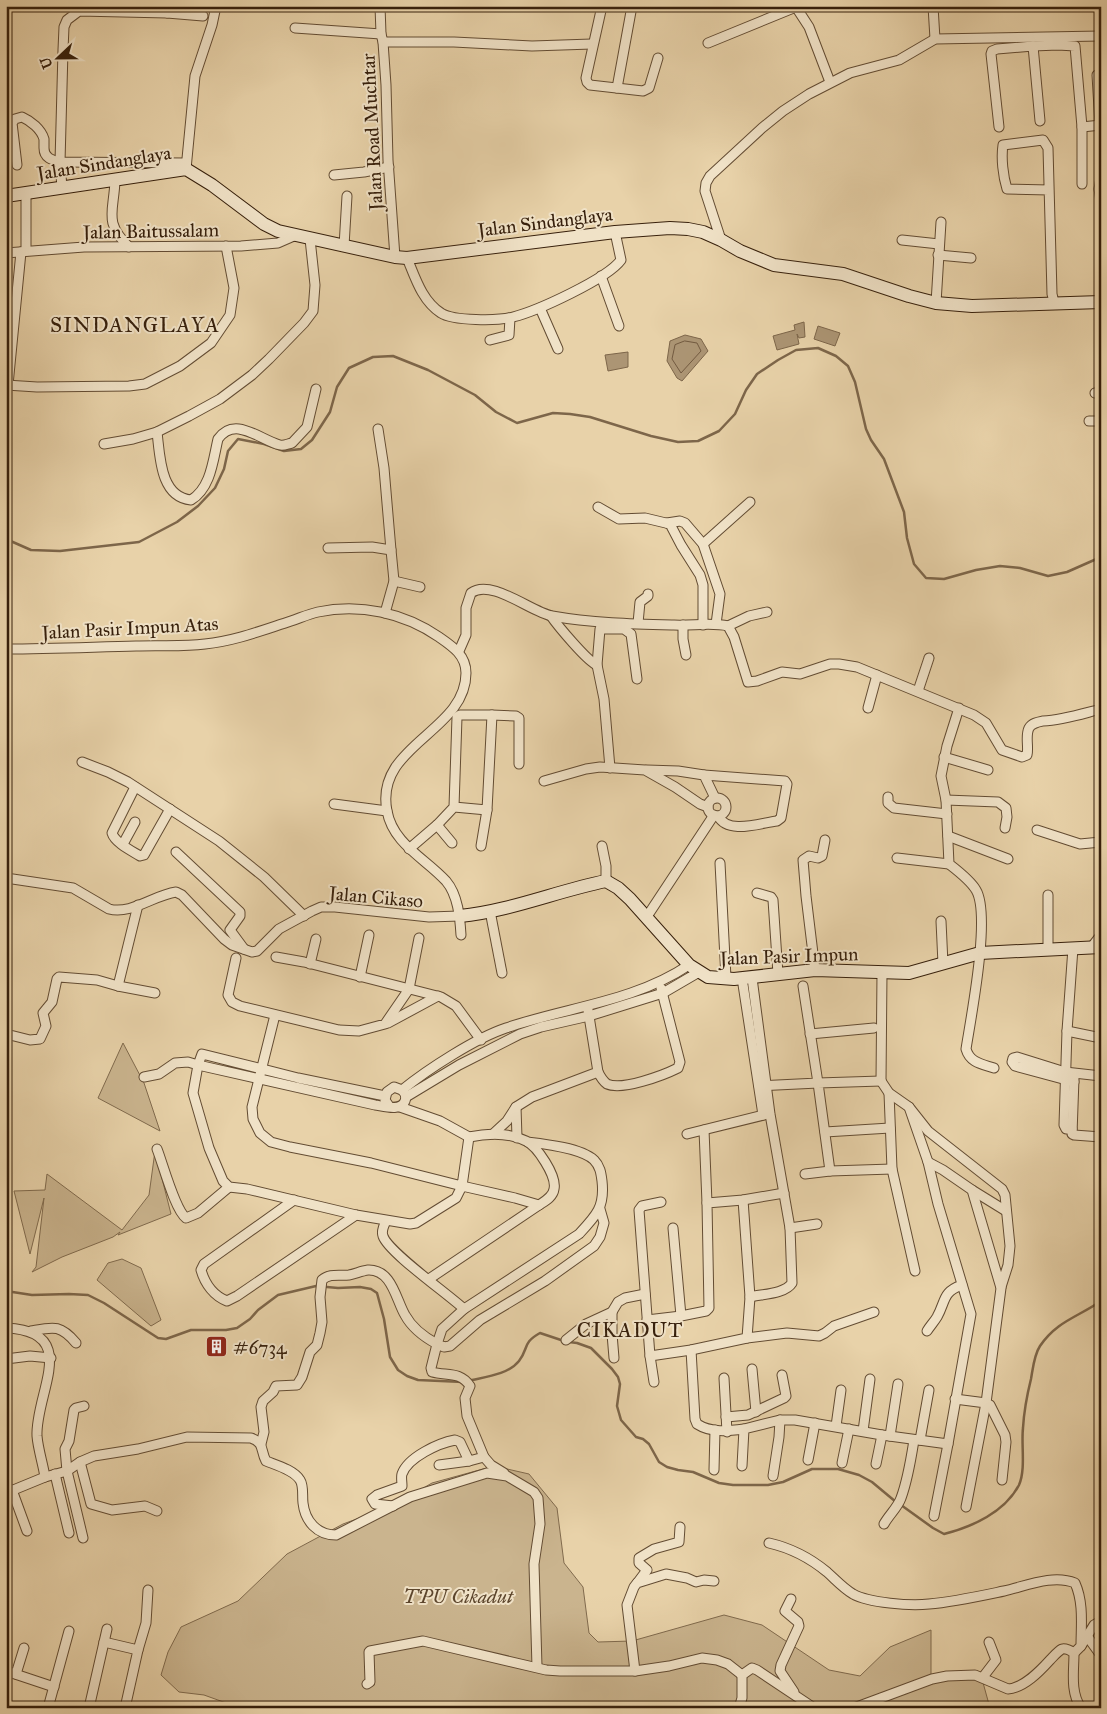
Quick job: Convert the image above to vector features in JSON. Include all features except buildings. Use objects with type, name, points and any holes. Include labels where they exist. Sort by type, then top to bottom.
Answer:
[{"type":"street","points":[[17,165],[12,123],[15,119],[22,117],[38,128],[44,140],[44,149],[47,157],[50,160],[60,162],[185,166],[195,76],[212,25],[216,6]]},
{"type":"street","name":"Jalan Road Muchtar","points":[[380,6],[388,167],[401,258],[423,295],[434,308],[441,314],[452,318],[510,318],[540,308],[601,276],[621,260],[615,232]]},
{"type":"street","points":[[602,6],[592,44],[586,78],[590,85],[646,90],[649,88],[658,58]]},
{"type":"street","points":[[617,88],[632,6]]},
{"type":"street","points":[[708,43],[796,6],[809,27],[830,82]]},
{"type":"street","points":[[933,6],[935,39]]},
{"type":"street","points":[[62,188],[60,162],[64,27],[67,20],[78,9],[166,10],[203,16]]},
{"type":"street","points":[[295,28],[382,38],[454,42],[532,46],[592,44]]},
{"type":"street","points":[[1074,36],[1082,127],[1082,184]]},
{"type":"street","points":[[721,240],[705,191],[706,183],[710,176],[783,111],[830,82],[850,73],[899,60],[935,39],[1101,36]]},
{"type":"street","points":[[999,127],[992,51],[1058,44],[1076,46]]},
{"type":"street","points":[[1033,46],[1040,121]]},
{"type":"street","points":[[1082,127],[1100,125],[1097,75]]},
{"type":"street","points":[[1049,190],[1007,188],[1002,151],[1003,145],[1043,140],[1048,148],[1052,294],[1054,302]]},
{"type":"street","name":"Jalan Sindanglaya","points":[[6,196],[115,180],[185,166],[264,224],[278,231],[401,258],[615,232],[670,228],[688,229],[703,232],[721,240],[740,252],[774,265],[842,274],[936,303],[972,306],[1101,302]]},
{"type":"street","points":[[334,175],[388,167]]},
{"type":"street","points":[[1101,178],[1099,189],[1101,202]]},
{"type":"street","points":[[115,180],[111,217],[116,234],[128,247]]},
{"type":"street","points":[[26,194],[23,252],[7,385],[37,387],[129,386],[146,384],[179,366],[210,343],[230,315],[234,288],[226,246]]},
{"type":"street","points":[[344,246],[347,196]]},
{"type":"street","points":[[936,303],[941,222]]},
{"type":"street","name":"Jalan Baitussalam","points":[[6,253],[84,247],[226,246],[278,243],[294,236]]},
{"type":"street","points":[[104,444],[158,432],[220,399],[263,364],[313,311],[315,285],[310,239]]},
{"type":"street","points":[[902,240],[939,244]]},
{"type":"street","points":[[938,255],[971,258]]},
{"type":"street","points":[[601,276],[619,326]]},
{"type":"street","points":[[540,308],[558,349]]},
{"type":"street","points":[[490,340],[509,336],[510,318]]},
{"type":"street","points":[[158,432],[162,469],[167,482],[175,494],[182,499],[191,500],[202,492],[208,480],[218,439],[226,430],[250,431],[278,444],[292,443],[307,427],[316,389]]},
{"type":"street","points":[[1089,421],[1101,421]]},
{"type":"street","points":[[378,429],[384,468],[394,581],[385,613]]},
{"type":"street","points":[[703,544],[750,502]]},
{"type":"street","points":[[598,507],[619,520],[645,518],[667,523],[680,521],[685,523],[703,544],[720,594],[716,624]]},
{"type":"street","points":[[667,523],[700,575],[703,584],[703,625]]},
{"type":"street","points":[[328,548],[391,550]]},
{"type":"street","points":[[394,581],[420,587]]},
{"type":"street","points":[[461,935],[460,916],[454,896],[446,882],[409,849],[398,836],[387,811],[387,786],[394,769],[413,746],[453,709],[462,697],[466,672],[459,651],[466,635],[466,608],[471,593],[476,590],[494,591],[551,616],[683,626],[716,624],[728,626],[749,616],[767,612]]},
{"type":"street","points":[[638,623],[640,602],[648,594]]},
{"type":"street","name":"Jalan Pasir Impun Atas","points":[[6,650],[205,644],[245,636],[319,612],[356,608],[385,613],[424,628],[459,651]]},
{"type":"street","points":[[551,616],[590,661],[597,665]]},
{"type":"street","points":[[683,626],[686,655]]},
{"type":"street","points":[[728,626],[734,637],[748,682],[757,681],[782,672],[800,674],[830,664],[857,667],[959,708],[986,723],[1002,750],[1022,757],[1028,752],[1027,735],[1029,727],[1033,724],[1063,720],[1101,709]]},
{"type":"street","points":[[610,768],[604,698],[597,665],[600,629],[624,629],[632,636],[637,679]]},
{"type":"street","points":[[918,691],[928,658]]},
{"type":"street","points":[[868,708],[877,675]]},
{"type":"street","points":[[949,864],[946,800],[941,776],[944,757],[959,708]]},
{"type":"street","points":[[409,849],[437,825],[454,807],[457,717],[460,715],[492,714],[516,716],[519,718],[519,764]]},
{"type":"street","points":[[481,846],[487,810],[492,714]]},
{"type":"street","points":[[944,757],[988,770]]},
{"type":"street","points":[[82,762],[108,772],[135,787],[240,856],[264,876],[304,916]]},
{"type":"street","points":[[544,782],[586,769],[600,767],[678,771],[704,775],[785,781],[787,784],[781,818],[777,821],[741,827],[729,826],[710,812],[708,807],[644,770]]},
{"type":"street","points":[[704,775],[715,798]]},
{"type":"street","points":[[135,787],[112,834],[114,839],[140,856],[144,855],[170,809]]},
{"type":"street","points":[[888,797],[888,803],[894,808],[947,814]]},
{"type":"street","points":[[646,918],[716,816],[725,812],[726,805],[722,799],[715,798],[711,800],[708,807]]},
{"type":"street","points":[[946,800],[998,802],[1006,808],[1005,828]]},
{"type":"street","points":[[334,804],[387,811]]},
{"type":"street","points":[[454,807],[487,810]]},
{"type":"street","points":[[123,844],[135,822]]},
{"type":"street","points":[[437,825],[452,843]]},
{"type":"street","points":[[1037,830],[1080,844],[1101,842]]},
{"type":"street","points":[[948,836],[1008,859]]},
{"type":"street","points":[[815,970],[803,860],[808,856],[818,858],[822,856],[825,840]]},
{"type":"street","points":[[602,846],[606,866],[606,882]]},
{"type":"street","points":[[176,852],[240,912],[240,916],[230,930],[246,951]]},
{"type":"street","points":[[897,858],[949,864],[965,877],[976,890],[982,904],[980,953],[966,1049],[968,1055],[974,1061],[994,1068]]},
{"type":"street","points":[[720,863],[726,978]]},
{"type":"street","points":[[6,878],[74,888],[115,911],[173,892],[179,893],[224,939],[246,951]]},
{"type":"street","points":[[460,916],[520,905],[586,885],[606,882],[618,888],[630,899],[694,968]]},
{"type":"street","points":[[757,893],[771,897],[773,900],[778,974]]},
{"type":"street","points":[[1048,895],[1048,950]]},
{"type":"street","points":[[118,986],[138,905]]},
{"type":"street","name":"Jalan Cikaso","points":[[246,951],[257,951],[274,933],[320,907],[429,917],[460,916]]},
{"type":"street","points":[[490,911],[502,973]]},
{"type":"street","points":[[941,921],[943,964]]},
{"type":"street","points":[[360,976],[369,935]]},
{"type":"street","points":[[1098,947],[1094,944],[1101,935]]},
{"type":"street","points":[[310,964],[316,938]]},
{"type":"street","points":[[385,1024],[409,989],[419,938]]},
{"type":"street","name":"Jalan Pasir Impun","points":[[694,968],[708,977],[726,978],[747,978],[815,970],[909,973],[980,953],[1098,947]]},
{"type":"street","points":[[1074,948],[1067,1032],[1070,1077],[1064,1125],[1066,1129],[1072,1129],[1074,1136],[1101,1137]]},
{"type":"street","points":[[276,957],[438,996],[456,1006],[481,1040]]},
{"type":"street","points":[[236,958],[228,994],[229,1000],[240,1006],[339,1030],[359,1031],[385,1024],[438,996]]},
{"type":"street","points":[[404,1093],[426,1073],[504,1028],[540,1017],[588,1006],[659,983],[694,968]]},
{"type":"street","points":[[404,1093],[520,1034],[589,1016],[663,993],[694,968]]},
{"type":"street","points":[[882,973],[881,1081],[890,1093],[909,1107],[928,1131],[1002,1189],[1005,1195],[1010,1246],[1008,1265],[1001,1288],[986,1403],[966,1508]]},
{"type":"street","points":[[6,1034],[30,1040],[40,1039],[46,1026],[42,1013],[52,1002],[59,977],[97,980],[155,993]]},
{"type":"street","points":[[747,978],[767,1114],[790,1228],[792,1283],[778,1292],[750,1297]]},
{"type":"street","points":[[588,1006],[598,1072],[605,1083],[616,1086],[629,1084],[678,1068],[680,1062],[659,983]]},
{"type":"street","points":[[803,986],[826,1132],[830,1171]]},
{"type":"street","points":[[275,1015],[252,1107],[253,1119],[260,1133],[271,1142],[371,1163],[539,1205]]},
{"type":"street","points":[[810,1034],[874,1028]]},
{"type":"street","points":[[1067,1032],[1101,1038]]},
{"type":"street","points":[[385,1096],[298,1078],[202,1054],[193,1093],[197,1111],[223,1181],[229,1187],[247,1189],[386,1221],[416,1223],[456,1198],[462,1186],[469,1137]]},
{"type":"street","points":[[1070,1077],[1017,1057],[1012,1060],[1015,1066],[1070,1077],[1101,1076]]},
{"type":"street","points":[[144,1077],[159,1074],[175,1063],[188,1062],[375,1106],[400,1107],[440,1121],[469,1137],[493,1134],[557,1146],[582,1153],[593,1159],[601,1171],[603,1197],[600,1209],[594,1218],[579,1234],[464,1308],[442,1329],[431,1368],[432,1372],[452,1374],[468,1383],[465,1404],[484,1457],[491,1465],[534,1492],[538,1498],[540,1524],[534,1564],[536,1667]]},
{"type":"street","points":[[493,1134],[516,1107],[532,1097],[598,1072]]},
{"type":"street","points":[[763,1086],[881,1081]]},
{"type":"street","points":[[389,1106],[385,1096],[394,1087],[404,1093],[406,1101],[400,1107]]},
{"type":"street","points":[[890,1093],[892,1170],[915,1271]]},
{"type":"street","points":[[516,1107],[517,1138]]},
{"type":"street","points":[[909,1107],[928,1162],[938,1204],[971,1317],[934,1516]]},
{"type":"street","points":[[687,1134],[767,1114]]},
{"type":"street","points":[[826,1132],[890,1128]]},
{"type":"street","points":[[647,1320],[681,1316],[706,1311],[709,1308],[704,1130]]},
{"type":"street","points":[[429,1279],[550,1197],[555,1188],[554,1180],[536,1149],[528,1142]]},
{"type":"street","points":[[157,1149],[177,1205],[181,1214],[186,1218],[198,1213],[229,1187]]},
{"type":"street","points":[[928,1162],[1006,1211]]},
{"type":"street","points":[[805,1174],[830,1171],[892,1170]]},
{"type":"street","points":[[972,1190],[1001,1288]]},
{"type":"street","points":[[707,1203],[743,1200],[784,1193]]},
{"type":"street","points":[[294,1200],[204,1264],[201,1270],[204,1280],[221,1299],[227,1301],[237,1296],[356,1215]]},
{"type":"street","points":[[743,1200],[750,1297],[747,1338]]},
{"type":"street","points":[[654,1382],[650,1356],[639,1210],[642,1206],[661,1202]]},
{"type":"street","points":[[507,1476],[487,1473],[410,1497],[336,1534],[328,1534],[311,1524],[304,1506],[301,1481],[288,1471],[266,1461],[261,1444],[264,1432],[261,1407],[263,1401],[274,1392],[276,1386],[297,1385],[302,1377],[310,1352],[317,1345],[322,1322],[321,1284],[325,1277],[348,1275],[368,1270],[377,1272],[386,1277],[392,1284],[406,1316],[414,1327],[424,1337],[437,1344],[444,1347],[450,1346],[480,1320],[545,1281],[594,1246],[600,1237],[604,1223],[600,1209]]},
{"type":"street","points":[[386,1221],[383,1227],[383,1235],[402,1258],[464,1308]]},
{"type":"street","points":[[790,1228],[817,1224]]},
{"type":"street","points":[[673,1228],[681,1316]]},
{"type":"street","points":[[927,1330],[938,1315],[944,1297],[953,1288],[962,1285]]},
{"type":"street","points":[[614,1358],[612,1312],[618,1302],[625,1298],[645,1294]]},
{"type":"street","points":[[566,1340],[586,1324],[612,1312]]},
{"type":"street","points":[[650,1356],[691,1350],[747,1338],[787,1333],[819,1336],[834,1326],[874,1312]]},
{"type":"street","points":[[6,1328],[31,1331],[57,1327],[67,1332],[76,1342]]},
{"type":"street","points":[[44,1340],[50,1328]]},
{"type":"street","points":[[31,1331],[44,1340],[51,1358],[47,1384],[40,1407],[37,1436],[45,1477]]},
{"type":"street","points":[[691,1350],[695,1419],[701,1426],[727,1432],[780,1420],[836,1426],[886,1436],[948,1444]]},
{"type":"street","points":[[6,1359],[30,1356],[51,1358]]},
{"type":"street","points":[[752,1369],[756,1412]]},
{"type":"street","points":[[726,1417],[748,1415],[779,1402],[786,1396],[782,1374]]},
{"type":"street","points":[[724,1378],[727,1432]]},
{"type":"street","points":[[863,1431],[870,1379]]},
{"type":"street","points":[[876,1464],[886,1436],[898,1384]]},
{"type":"street","points":[[836,1426],[841,1390]]},
{"type":"street","points":[[886,1520],[901,1499],[929,1390]]},
{"type":"street","points":[[955,1398],[990,1405],[1004,1435],[1006,1449],[1002,1480]]},
{"type":"street","points":[[84,1406],[74,1410],[69,1441],[65,1449],[67,1471],[84,1538]]},
{"type":"street","points":[[773,1476],[780,1437],[780,1420]]},
{"type":"street","points":[[808,1460],[815,1423]]},
{"type":"street","points":[[742,1466],[744,1429]]},
{"type":"street","points":[[842,1463],[849,1429]]},
{"type":"street","points":[[714,1470],[715,1430]]},
{"type":"street","points":[[26,1531],[9,1491],[67,1471],[80,1462],[94,1456],[138,1449],[187,1437],[251,1438],[261,1444]]},
{"type":"street","points":[[394,1506],[375,1504],[372,1500],[376,1495],[402,1486],[402,1473],[420,1455],[455,1440],[460,1442],[469,1461]]},
{"type":"street","points":[[439,1465],[484,1457]]},
{"type":"street","points":[[80,1462],[91,1504],[112,1510],[145,1506],[157,1511]]},
{"type":"street","points":[[55,1474],[69,1533]]},
{"type":"street","points":[[636,1671],[627,1605],[632,1591],[647,1570],[638,1563],[639,1558],[654,1549],[679,1542],[680,1527]]},
{"type":"street","points":[[769,1544],[797,1552],[812,1560],[855,1595],[877,1602],[928,1604],[1035,1583],[1064,1579],[1075,1583],[1081,1602],[1074,1687],[1076,1700],[1081,1707]]},
{"type":"street","points":[[637,1583],[666,1574],[687,1578],[696,1582],[704,1580],[714,1581]]},
{"type":"street","points":[[124,1708],[146,1623],[148,1590]]},
{"type":"street","points":[[791,1599],[785,1611],[800,1626],[781,1665],[780,1671],[798,1697]]},
{"type":"street","points":[[1077,1650],[1094,1625],[1101,1621]]},
{"type":"street","points":[[89,1708],[107,1629]]},
{"type":"street","points":[[48,1708],[68,1631]]},
{"type":"street","points":[[1087,1636],[1100,1654]]},
{"type":"street","points":[[104,1642],[138,1650]]},
{"type":"street","points":[[367,1684],[370,1682],[371,1676],[370,1651],[423,1642],[546,1670],[636,1671],[702,1658],[728,1664],[742,1674]]},
{"type":"street","points":[[983,1678],[996,1660],[989,1642]]},
{"type":"street","points":[[16,1674],[24,1648]]},
{"type":"street","points":[[854,1708],[932,1679],[974,1675],[996,1685],[1012,1689],[1028,1680],[1062,1649],[1077,1650]]},
{"type":"street","points":[[742,1674],[752,1668],[757,1670],[814,1708]]},
{"type":"street","points":[[6,1671],[54,1687]]},
{"type":"street","points":[[739,1708],[742,1698],[742,1674]]},
{"type":"green space","points":[[123,1043],[144,1083],[160,1131],[98,1098]]},
{"type":"green space","points":[[155,1151],[171,1214],[118,1235],[120,1232],[113,1237],[62,1257],[32,1272],[36,1267],[44,1198],[30,1254],[14,1191],[45,1190],[47,1174],[122,1230],[149,1195]]},
{"type":"green space","points":[[122,1259],[141,1268],[161,1320],[151,1326],[97,1280],[108,1263]]},
{"type":"green space","name":"TPU Cikadut","points":[[494,1466],[529,1474],[557,1508],[564,1563],[583,1587],[589,1633],[598,1642],[632,1641],[724,1615],[762,1625],[829,1670],[860,1676],[890,1647],[931,1630],[931,1680],[982,1679],[990,1708],[229,1708],[229,1704],[204,1695],[179,1692],[161,1675],[168,1652],[181,1627],[238,1601],[287,1554],[343,1524],[392,1506],[432,1483]]},
{"type":"water","points":[[804,322],[805,337],[799,338],[797,334],[799,344],[777,350],[773,336],[795,330],[794,325]]},
{"type":"water","points":[[818,326],[840,333],[835,346],[814,339]]},
{"type":"water","points":[[685,335],[701,339],[708,351],[682,381],[677,378],[667,361],[670,341]]},
{"type":"water","points":[[628,352],[628,367],[608,371],[605,355]]},
{"type":"waterway","points":[[6,539],[31,550],[60,551],[139,542],[177,522],[198,506],[215,488],[224,469],[228,451],[238,439],[264,444],[284,451],[301,449],[312,440],[330,412],[337,387],[349,368],[373,357],[393,356],[428,370],[475,395],[496,412],[517,423],[553,413],[570,414],[590,417],[651,436],[678,442],[698,441],[719,431],[735,414],[746,390],[757,374],[796,350],[818,348],[836,356],[848,366],[855,382],[866,429],[884,459],[904,512],[907,538],[914,564],[926,578],[944,579],[976,570],[1000,566],[1020,568],[1048,576],[1067,572],[1101,557]]},
{"type":"waterway","points":[[6,1291],[32,1295],[88,1295],[104,1303],[158,1338],[166,1339],[191,1330],[226,1330],[237,1328],[278,1295],[316,1286],[371,1289],[377,1293],[384,1319],[390,1357],[398,1370],[418,1380],[463,1382]]},
{"type":"waterway","points":[[901,1505],[944,1534],[966,1527],[987,1517],[1013,1495],[1021,1479],[1025,1409],[1038,1350],[1053,1331],[1101,1301]]},
{"type":"waterway","points":[[468,1381],[495,1375],[514,1366],[519,1361],[528,1343],[540,1333],[564,1341]]},
{"type":"waterway","points":[[569,1342],[591,1348],[612,1369],[618,1377],[620,1384],[617,1406],[621,1420],[636,1437],[643,1439],[649,1444],[659,1462],[667,1467],[693,1472],[719,1483],[733,1485],[768,1485],[783,1482],[812,1469],[838,1469],[859,1475],[872,1482],[896,1502]]},
{"type":"waterway","points":[[1088,1708],[1101,1705]]},
{"type":"place","name":"#6734","points":[[217,1347]]},
{"type":"district","name":"SINDANGLAYA","points":[[135,325]]},
{"type":"district","name":"CIKADUT","points":[[630,1330]]}]
